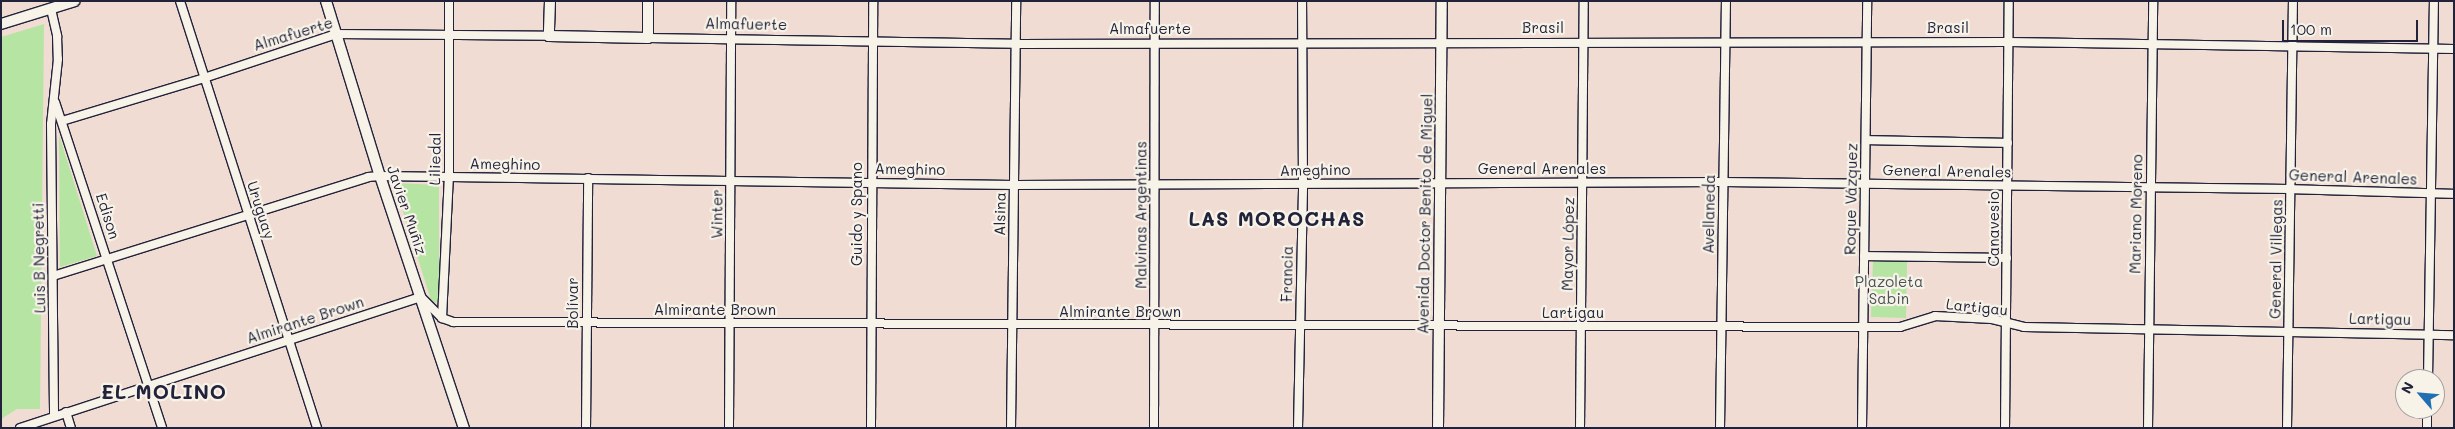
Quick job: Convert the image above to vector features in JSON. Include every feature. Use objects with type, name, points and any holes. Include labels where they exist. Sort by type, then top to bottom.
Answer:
[{"type":"main road","points":[[1,24],[75,1]]},
{"type":"main road","name":"Javier Muñiz","points":[[326,1],[380,176],[464,428]]},
{"type":"main road","points":[[549,36],[550,1]]},
{"type":"main road","points":[[648,1],[648,38]]},
{"type":"main road","name":"Avenida Doctor Benito de Miguel","points":[[1438,428],[1442,1]]},
{"type":"main road","name":"Almafuerte","points":[[549,36],[648,38]]},
{"type":"street","name":"Uruguay","points":[[180,1],[317,428]]},
{"type":"street","name":"Liliedal","points":[[442,318],[449,177],[449,1]]},
{"type":"street","name":"Winter","points":[[729,428],[731,1]]},
{"type":"street","name":"Guido y Spano","points":[[871,428],[873,1]]},
{"type":"street","name":"Alsina","points":[[1011,428],[1016,1]]},
{"type":"street","name":"Malvinas Argentinas","points":[[1154,428],[1155,1]]},
{"type":"street","name":"Francia","points":[[1298,428],[1302,185],[1302,1]]},
{"type":"street","name":"Mayor López","points":[[1580,428],[1584,1]]},
{"type":"street","name":"Avellaneda","points":[[1720,428],[1726,1]]},
{"type":"street","name":"Roque Vázquez","points":[[1862,428],[1867,1]]},
{"type":"street","name":"Canavesio","points":[[2005,428],[2009,1]]},
{"type":"street","name":"Mariano Moreno","points":[[2148,428],[2152,1]]},
{"type":"street","name":"General Villegas","points":[[2287,428],[2293,1]]},
{"type":"street","points":[[2428,369],[2434,1]]},
{"type":"street","name":"Edison","points":[[51,9],[58,36],[54,100],[162,428]]},
{"type":"street","name":"Almafuerte","points":[[62,121],[204,78],[336,34],[549,36]]},
{"type":"street","name":"Almafuerte","points":[[648,38],[1015,44],[1442,42]]},
{"type":"street","name":"Brasil","points":[[1442,42],[2009,42],[2454,49]]},
{"type":"street","name":"Luis B Negretti","points":[[54,100],[51,124],[54,416]]},
{"type":"street","points":[[1866,140],[2008,143]]},
{"type":"street","name":"Ameghino","points":[[53,276],[249,216],[368,177],[380,176],[1014,185],[1302,185],[1441,182]]},
{"type":"street","name":"Bolívar","points":[[586,428],[588,178]]},
{"type":"street","name":"General Arenales","points":[[1441,182],[1723,182],[2150,187],[2454,194]]},
{"type":"street","points":[[1864,256],[2007,258]]},
{"type":"street","points":[[421,297],[442,318]]},
{"type":"street","name":"Almirante Brown","points":[[20,428],[421,297]]},
{"type":"street","name":"Lartigau","points":[[1439,327],[1905,327],[1935,316],[2006,322],[2024,327],[2454,335]]},
{"type":"street","name":"Almirante Brown","points":[[442,318],[453,322],[1439,327]]},
{"type":"street","points":[[66,412],[71,428]]},
{"type":"green space","points":[[44,24],[40,409],[17,409],[1,419],[1,37]]},
{"type":"green space","points":[[59,135],[97,256],[60,267]]},
{"type":"green space","points":[[394,183],[439,185],[439,298],[436,303],[431,300]]},
{"type":"green space","name":"Plazoleta Sabin","points":[[1873,261],[1907,262],[1906,318],[1871,317]]},
{"type":"district","name":"LAS MOROCHAS","points":[[1277,218]]},
{"type":"district","name":"EL MOLINO","points":[[164,391]]}]
